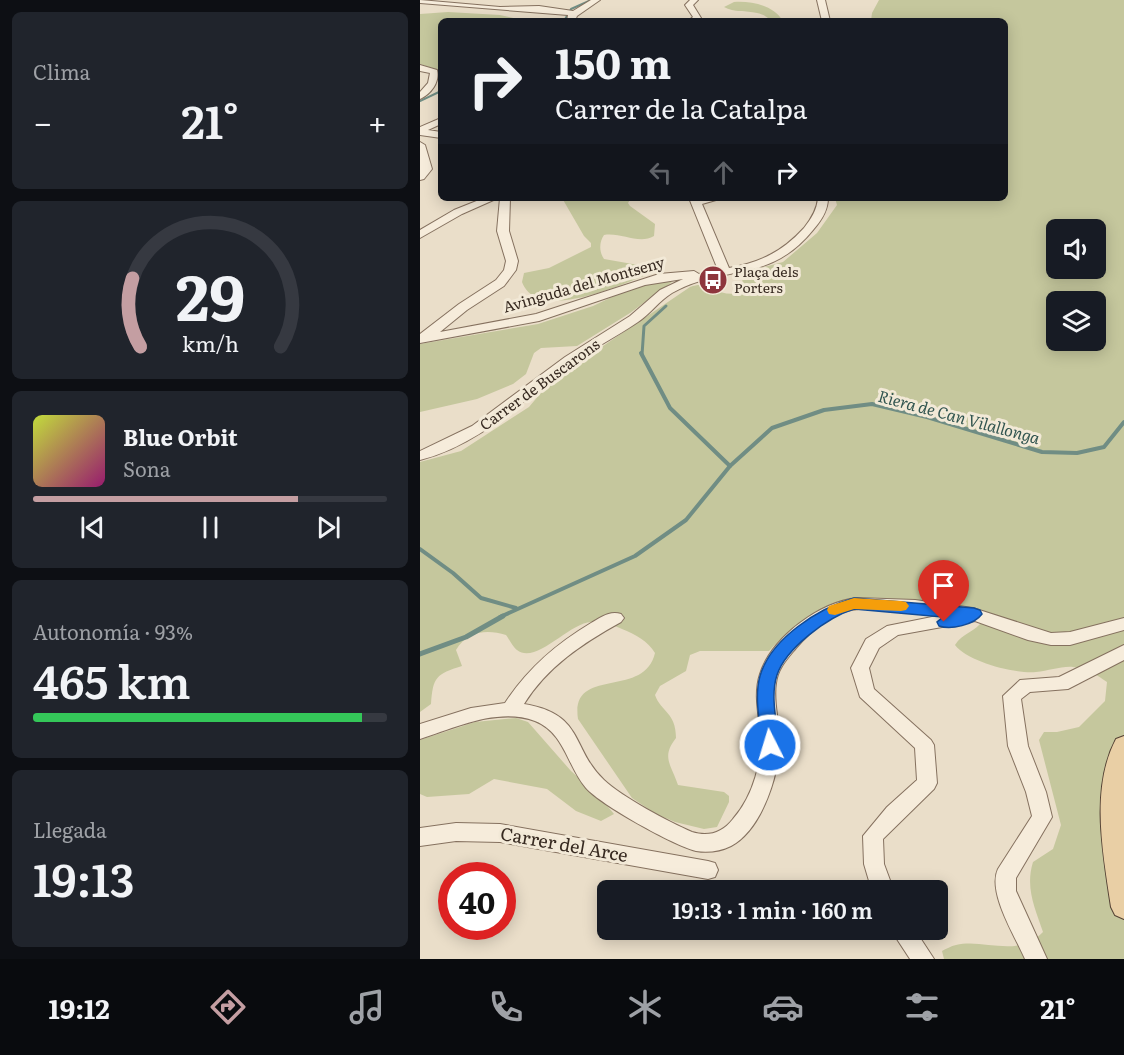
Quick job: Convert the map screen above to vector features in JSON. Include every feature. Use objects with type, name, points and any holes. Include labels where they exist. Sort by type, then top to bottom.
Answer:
[{"type":"main road","points":[[1124,745],[1116,768],[1115,809],[1124,907]]},
{"type":"street","points":[[516,0],[511,4],[570,15],[596,0]]},
{"type":"street","points":[[694,0],[689,5],[697,18]]},
{"type":"street","points":[[821,0],[825,18]]},
{"type":"street","points":[[420,1],[500,9]]},
{"type":"street","points":[[420,9],[472,11],[539,8]]},
{"type":"street","points":[[420,68],[434,72],[434,79],[428,91],[420,96]]},
{"type":"street","points":[[420,104],[433,98]]},
{"type":"street","points":[[420,131],[438,122]]},
{"type":"street","points":[[420,131],[438,134]]},
{"type":"street","points":[[420,145],[427,169],[420,177]]},
{"type":"street","points":[[420,235],[458,213],[486,201]]},
{"type":"street","points":[[421,339],[463,307],[500,283],[510,270],[512,261],[503,231],[505,201]]},
{"type":"street","points":[[695,201],[724,269],[723,273],[712,276]]},
{"type":"street","points":[[685,279],[712,276],[768,263],[793,248],[819,215],[823,201]]},
{"type":"street","name":"Avinguda del Montseny","points":[[421,339],[505,326],[581,305],[630,286],[685,279]]},
{"type":"street","name":"Carrer de Buscarons","points":[[420,456],[453,445],[468,437],[500,415],[563,364],[634,319],[662,294],[685,279]]},
{"type":"street","points":[[420,732],[490,711],[511,709],[547,719],[558,726],[569,740],[592,780],[604,792],[687,839],[708,843],[718,842],[736,832],[756,799],[769,758],[766,697],[768,675],[780,654],[821,618],[854,603],[974,614],[1035,636],[1055,640],[1077,638],[1124,624]]},
{"type":"street","points":[[879,880],[874,864],[873,836],[927,783],[924,745],[866,692],[860,668],[872,644],[884,634],[893,630],[966,618],[974,614]]},
{"type":"street","points":[[511,709],[523,688],[558,653],[573,640],[615,618]]},
{"type":"street","points":[[1036,959],[1005,891],[1005,876],[1042,817],[1036,792],[1018,746],[1012,696],[1026,685],[1062,684],[1124,652]]},
{"type":"street","name":"Carrer del Arce","points":[[420,837],[456,832],[500,833],[708,870]]},
{"type":"street","points":[[909,940],[923,959]]},
{"type":"green space","points":[[879,0],[1124,0],[1124,959],[944,959],[942,951],[954,945],[1011,946],[1033,940],[1043,932],[1032,898],[1031,871],[1033,862],[1053,849],[1061,825],[1039,740],[1044,732],[1057,732],[1079,727],[1105,701],[1107,682],[1091,672],[1073,667],[1016,671],[992,666],[970,657],[955,645],[983,620],[954,605],[869,598],[850,600],[818,611],[802,621],[769,651],[700,651],[690,655],[686,671],[660,686],[655,695],[674,723],[676,738],[668,756],[678,785],[724,792],[729,796],[729,802],[717,827],[704,829],[675,822],[656,814],[632,798],[578,719],[579,703],[585,693],[596,687],[637,676],[648,667],[655,653],[641,638],[632,633],[607,624],[591,622],[582,624],[543,648],[525,653],[517,650],[506,635],[485,632],[472,635],[456,650],[462,666],[441,674],[433,688],[431,704],[420,712],[420,462],[461,451],[529,407],[550,382],[690,287],[704,285],[724,293],[739,293],[743,284],[741,273],[783,262],[817,233],[837,205],[836,201],[1008,201],[1008,18],[871,18]]},
{"type":"green space","points":[[734,2],[748,2],[762,5],[774,11],[781,18],[768,18],[757,13],[724,7]]},
{"type":"green space","points":[[448,12],[513,18],[438,18],[438,70],[420,64],[420,14]]},
{"type":"green space","points":[[564,201],[629,201],[630,206],[655,224],[654,236],[636,239],[604,235],[600,244],[601,253],[604,259],[644,266],[656,271],[584,297],[546,300],[531,294],[522,282],[524,273],[549,268],[591,247],[591,243],[584,236]]},
{"type":"green space","points":[[663,280],[672,282],[630,313],[577,346],[541,348],[534,353],[526,374],[513,384],[477,399],[420,412],[420,344],[538,324],[593,306],[633,287]]},
{"type":"green space","points":[[516,718],[528,722],[571,771],[599,796],[614,814],[601,821],[576,811],[547,789],[494,779],[469,794],[427,797],[420,794],[420,740],[475,722]]},
{"type":"waterway","points":[[566,18],[571,9],[591,0]]},
{"type":"waterway","points":[[420,101],[438,92]]},
{"type":"waterway","points":[[642,355],[644,326],[666,306]]},
{"type":"waterway","points":[[642,355],[670,408],[730,466]]},
{"type":"waterway","name":"Riera de Can Vilallonga","points":[[730,466],[772,428],[824,410],[872,404],[927,417],[1042,452],[1077,453],[1104,447],[1124,422]]},
{"type":"waterway","name":"Riera de Can Vilallonga","points":[[500,617],[635,556],[686,520],[730,466]]},
{"type":"waterway","points":[[420,549],[453,573],[481,598],[516,608]]},
{"type":"waterway","name":"Riera de Can Vilallonga","points":[[420,654],[466,637],[503,616]]},
{"type":"slow traffic","points":[[835,610],[854,603],[901,606]]},
{"type":"place","name":"Plaça dels Porters","points":[[713,280]]},
{"type":"route","points":[[770,745],[766,697],[768,675],[780,654],[809,626],[838,608],[854,603],[974,614],[966,618],[944,622]]}]
